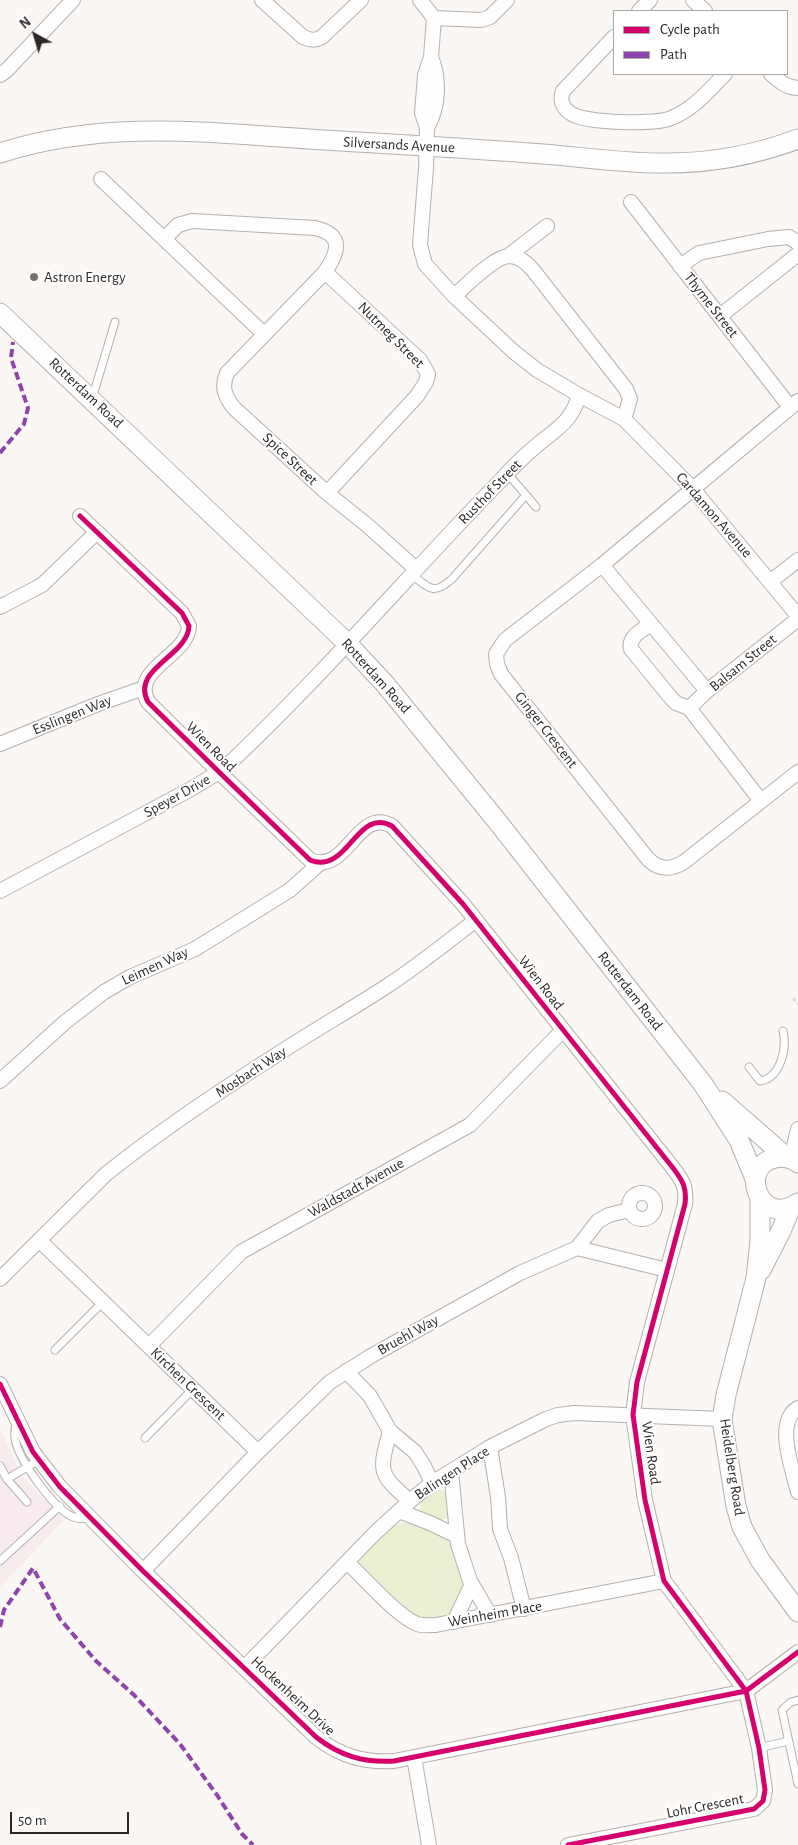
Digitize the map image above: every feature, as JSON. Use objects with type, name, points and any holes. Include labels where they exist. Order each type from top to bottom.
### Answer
[{"type":"street","points":[[0,74],[6,71],[73,0]]},
{"type":"street","points":[[262,0],[303,38],[309,40],[317,40],[322,37],[360,0]]},
{"type":"street","points":[[420,0],[434,18],[482,20],[492,15],[507,0]]},
{"type":"street","points":[[640,10],[650,0]]},
{"type":"street","points":[[694,0],[704,10]]},
{"type":"street","name":"Cardamon Avenue","points":[[434,18],[431,56],[426,67],[430,83],[422,113],[427,128],[427,147],[420,250],[427,267],[454,296],[514,352],[537,370],[624,419],[694,489],[798,617]]},
{"type":"street","points":[[613,38],[563,91],[561,96],[562,105],[571,114],[597,120],[662,121],[693,106],[723,75]]},
{"type":"street","points":[[773,75],[782,83],[794,88]]},
{"type":"street","name":"Silversands Avenue","points":[[0,153],[60,137],[134,130],[478,149],[659,163],[698,161],[735,156],[774,148],[798,139]]},
{"type":"street","points":[[101,179],[264,334]]},
{"type":"street","name":"Thyme Street","points":[[632,202],[720,316],[794,404]]},
{"type":"street","name":"Spice Street","points":[[164,239],[178,225],[192,221],[315,228],[332,235],[336,243],[335,257],[325,272],[227,374],[224,386],[227,398],[239,412],[327,493],[368,526],[413,571]]},
{"type":"street","points":[[454,296],[496,261],[508,256],[547,226]]},
{"type":"street","points":[[680,266],[699,253],[768,239],[789,237],[798,243]]},
{"type":"street","points":[[720,316],[798,254]]},
{"type":"street","points":[[508,256],[522,260],[533,270],[626,390],[630,399],[624,419]]},
{"type":"street","name":"Nutmeg Street","points":[[325,272],[420,360],[428,374],[418,396],[327,493]]},
{"type":"street","name":"Rotterdam Road","points":[[0,313],[347,643],[385,684],[491,813],[703,1084],[739,1140],[756,1179],[757,1193],[760,1198]]},
{"type":"street","name":"Rusthof Street","points":[[398,589],[413,571],[508,473],[536,446],[570,418],[579,395]]},
{"type":"street","name":"Ginger Crescent","points":[[794,404],[694,489],[505,640],[496,654],[497,664],[502,674],[648,860],[657,866],[670,869],[684,862],[798,772]]},
{"type":"street","points":[[80,516],[182,613],[190,626],[188,636],[153,671],[144,688]]},
{"type":"street","points":[[0,607],[42,585],[97,532]]},
{"type":"street","points":[[771,582],[798,560]]},
{"type":"street","points":[[602,564],[707,691]]},
{"type":"street","name":"Speyer Drive","points":[[0,891],[191,789],[219,772],[246,748],[398,589]]},
{"type":"street","name":"Balsam Street","points":[[689,708],[707,691],[798,617]]},
{"type":"street","points":[[651,624],[630,641],[630,648],[671,698],[676,703],[689,708],[761,800]]},
{"type":"street","name":"Esslingen Way","points":[[0,744],[98,704],[144,688]]},
{"type":"street","name":"Wien Road","points":[[144,688],[148,702],[306,856],[319,864],[331,861],[366,828],[376,822],[383,821],[392,826],[476,920],[684,1184],[686,1190],[684,1204],[637,1382],[633,1415],[645,1500],[664,1581],[746,1691]]},
{"type":"street","name":"Leimen Way","points":[[0,1081],[64,1023],[104,992],[130,977],[195,948],[290,890],[319,864]]},
{"type":"street","name":"Mosbach Way","points":[[39,1240],[106,1174],[180,1119],[279,1053],[389,985],[476,920]]},
{"type":"street","name":"Waldstadt Avenue","points":[[149,1346],[241,1252],[470,1125],[562,1030]]},
{"type":"street","name":"Rotterdam Road","points":[[703,1084],[792,1160]]},
{"type":"street","points":[[756,1179],[761,1166],[766,1162],[772,1159],[792,1160],[798,1129]]},
{"type":"street","points":[[760,1198],[774,1208],[796,1204]]},
{"type":"street","name":"Heidelberg Road","points":[[760,1198],[760,1241],[756,1278],[726,1395],[722,1419],[736,1506],[742,1527],[760,1560],[798,1612]]},
{"type":"street","name":"Heidelberg Road","points":[[756,1278],[796,1204]]},
{"type":"street","name":"Bruehl Way","points":[[258,1452],[322,1388],[346,1371],[520,1273],[577,1248],[598,1221],[609,1215],[629,1210]]},
{"type":"street","points":[[0,1279],[39,1240]]},
{"type":"street","name":"Kirchen Crescent","points":[[39,1240],[258,1452]]},
{"type":"street","points":[[577,1248],[667,1270]]},
{"type":"street","points":[[346,1371],[370,1396],[390,1432],[415,1452],[432,1483]]},
{"type":"street","name":"Hockenheim Drive","points":[[0,1384],[33,1464],[60,1487],[316,1738],[339,1753],[366,1761],[380,1762],[414,1757],[746,1691],[798,1652]]},
{"type":"street","points":[[798,1408],[789,1417],[785,1429],[798,1492]]},
{"type":"street","name":"Balingen Place","points":[[244,1668],[347,1562],[410,1501],[432,1483],[490,1448],[546,1419],[574,1413],[722,1419]]},
{"type":"street","points":[[390,1432],[383,1462],[383,1471],[389,1482],[410,1501]]},
{"type":"street","points":[[490,1448],[498,1497],[500,1529],[511,1558],[524,1609]]},
{"type":"street","points":[[144,1571],[258,1452]]},
{"type":"street","points":[[452,1471],[457,1536],[466,1570],[490,1615]]},
{"type":"street","points":[[399,1511],[457,1536]]},
{"type":"street","name":"Weinheim Place","points":[[347,1562],[406,1618],[424,1625],[454,1622],[664,1581]]},
{"type":"street","points":[[454,1622],[472,1584]]},
{"type":"street","name":"Lohr Crescent","points":[[568,1845],[754,1809],[763,1801],[765,1790],[759,1748],[746,1691]]},
{"type":"street","points":[[414,1757],[429,1845]]},
{"type":"lane","points":[[92,400],[115,322]]},
{"type":"lane","points":[[508,473],[523,498],[536,507]]},
{"type":"lane","points":[[413,571],[427,586],[434,589],[444,586],[471,559],[523,498]]},
{"type":"lane","points":[[749,1067],[760,1081],[765,1080],[775,1071],[784,1054],[785,1042],[783,1032]]},
{"type":"lane","points":[[55,1350],[103,1302]]},
{"type":"lane","points":[[145,1438],[193,1389]]},
{"type":"lane","points":[[7,1479],[33,1464],[37,1481],[68,1515],[75,1518],[90,1518]]},
{"type":"lane","points":[[0,1466],[7,1479],[27,1502]]},
{"type":"lane","points":[[0,1561],[60,1506]]},
{"type":"lane","points":[[798,1700],[790,1702],[782,1710],[798,1784]]},
{"type":"lane","points":[[759,1748],[788,1741]]},
{"type":"path","points":[[793,998],[798,1004]]},
{"type":"shaded area","points":[[0,1428],[22,1476],[64,1520],[0,1587]]},
{"type":"green space","points":[[436,1489],[443,1490],[449,1495],[451,1514],[441,1522],[424,1516],[421,1507],[424,1496]]},
{"type":"green space","points":[[409,1522],[442,1533],[451,1542],[457,1556],[463,1580],[463,1590],[456,1606],[446,1616],[439,1619],[423,1620],[414,1618],[360,1567],[359,1557],[387,1528]]},
{"type":"marked path","points":[[0,453],[24,424],[28,408],[11,358],[13,342]]},
{"type":"marked path","points":[[0,1627],[4,1610],[33,1568],[60,1619],[96,1661],[134,1695],[180,1744],[217,1795],[242,1834],[253,1845]]},
{"type":"cycle path","points":[[80,516],[182,613],[189,626],[186,637],[180,646],[153,671],[147,680],[145,690],[148,702],[310,860],[323,862],[334,859],[360,832],[370,825],[380,822],[392,826],[463,904],[673,1168],[684,1185],[685,1204],[637,1382],[633,1415],[645,1500],[664,1581],[746,1691],[759,1748],[765,1790],[763,1801],[754,1809],[568,1845]]},
{"type":"cycle path","points":[[0,1384],[33,1452],[60,1487],[143,1571],[316,1737],[334,1749],[353,1757],[373,1761],[394,1761],[746,1691],[798,1652]]},
{"type":"place","name":"Astron Energy","points":[[34,277]]}]
